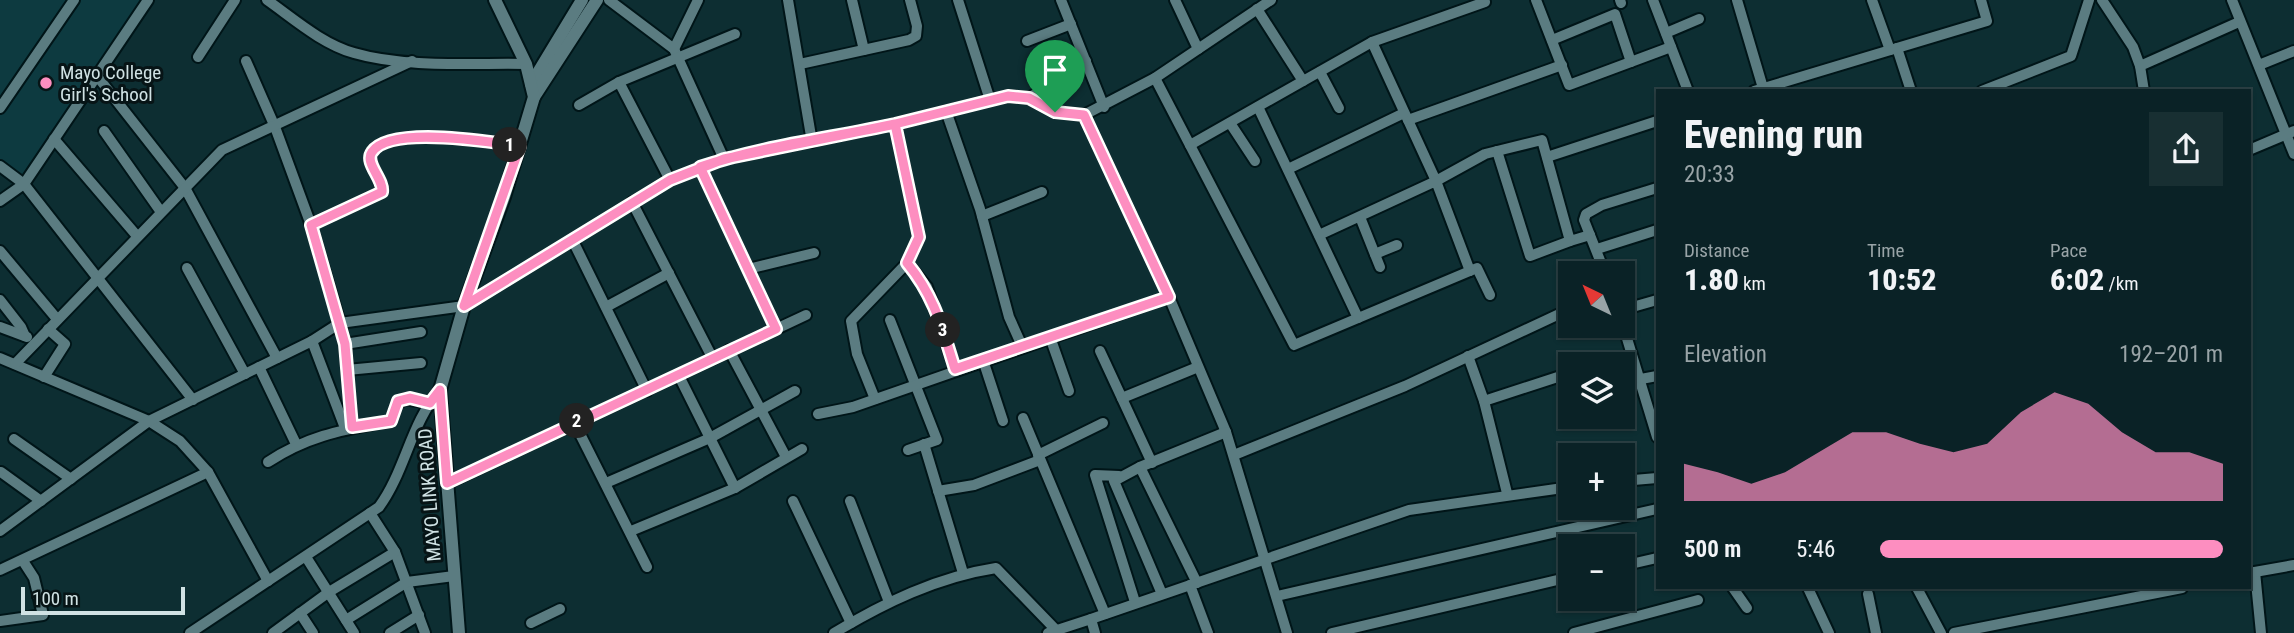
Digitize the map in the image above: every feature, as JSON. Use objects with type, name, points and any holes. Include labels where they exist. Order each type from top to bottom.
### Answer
[{"type":"street","points":[[0,108],[74,0]]},
{"type":"street","points":[[0,201],[24,184],[148,0]]},
{"type":"street","points":[[198,57],[235,0]]},
{"type":"street","points":[[267,0],[328,41],[353,53],[412,61],[526,64]]},
{"type":"street","name":"MAYO LINK ROAD","points":[[458,633],[440,390],[464,306],[520,146],[534,97],[526,64],[495,0]]},
{"type":"street","points":[[531,84],[582,0]]},
{"type":"street","points":[[534,97],[597,0]]},
{"type":"street","points":[[609,0],[677,54],[724,159]]},
{"type":"street","points":[[677,54],[698,0]]},
{"type":"street","points":[[788,0],[812,142]]},
{"type":"street","points":[[852,0],[864,50]]},
{"type":"street","points":[[800,64],[916,36],[917,26],[910,0]]},
{"type":"street","points":[[958,0],[990,100]]},
{"type":"street","points":[[1061,0],[1104,107]]},
{"type":"street","points":[[1175,0],[1198,49]]},
{"type":"street","points":[[0,531],[149,421],[312,341],[340,323],[464,306],[573,241],[632,202],[670,180],[700,167],[724,159],[895,124],[1008,96],[1029,98],[1055,112],[1084,115],[1104,107],[1155,78],[1271,0]]},
{"type":"street","points":[[1653,0],[1687,89]]},
{"type":"street","points":[[1737,0],[1759,89]]},
{"type":"street","points":[[1872,0],[1910,89]]},
{"type":"street","points":[[1762,89],[1987,21],[1980,0]]},
{"type":"street","points":[[1987,89],[2071,56],[2089,0]]},
{"type":"street","points":[[2102,0],[2133,47],[2140,66],[2144,89]]},
{"type":"street","points":[[2232,0],[2239,22],[2291,132],[2294,154]]},
{"type":"street","points":[[1540,1],[1569,85],[1671,47]]},
{"type":"street","points":[[1190,145],[1372,42],[1485,2]]},
{"type":"street","points":[[1257,9],[1303,81]]},
{"type":"street","points":[[1552,40],[1615,14],[1631,62]]},
{"type":"street","points":[[1665,33],[1699,19]]},
{"type":"street","points":[[2140,66],[2239,22]]},
{"type":"street","points":[[1027,41],[1071,24]]},
{"type":"street","points":[[579,105],[677,54],[735,34]]},
{"type":"street","points":[[1372,42],[1436,181],[1470,271]]},
{"type":"street","points":[[2259,65],[2294,51]]},
{"type":"street","points":[[246,61],[275,127],[311,225],[340,323],[345,344],[348,427]]},
{"type":"street","points":[[15,365],[96,277],[222,150],[412,61]]},
{"type":"street","points":[[1029,98],[1086,61]]},
{"type":"street","points":[[1287,169],[1406,117],[1562,65]]},
{"type":"street","points":[[1320,72],[1339,108]]},
{"type":"street","points":[[97,76],[185,188],[277,358]]},
{"type":"street","points":[[1155,78],[1294,345],[1477,268],[1490,295]]},
{"type":"street","points":[[620,82],[670,180]]},
{"type":"street","points":[[1258,107],[1358,318]]},
{"type":"street","points":[[946,111],[982,216],[1009,317],[1023,346]]},
{"type":"street","points":[[1084,115],[1169,297],[1226,432],[1286,633]]},
{"type":"street","points":[[1547,157],[1656,121]]},
{"type":"street","points":[[1230,122],[1255,161]]},
{"type":"street","points":[[875,399],[857,354],[851,321],[907,263],[919,237],[895,124]]},
{"type":"street","points":[[104,131],[160,212]]},
{"type":"street","points":[[2251,149],[2291,132]]},
{"type":"street","points":[[311,225],[382,192],[383,186],[369,160],[371,153],[379,146],[414,137],[447,136],[520,146]]},
{"type":"street","points":[[54,139],[136,236]]},
{"type":"street","points":[[1319,234],[1436,181],[1485,154],[1542,140],[1570,241]]},
{"type":"street","points":[[1497,151],[1530,256],[1590,235]]},
{"type":"street","points":[[0,166],[24,184],[193,400]]},
{"type":"street","points":[[700,167],[776,329]]},
{"type":"street","points":[[1601,261],[1584,220],[1591,209],[1656,188]]},
{"type":"street","points":[[982,216],[1042,192]]},
{"type":"street","points":[[632,202],[713,359]]},
{"type":"street","points":[[1360,217],[1380,267]]},
{"type":"street","points":[[1597,249],[1656,230]]},
{"type":"street","points":[[573,241],[648,391]]},
{"type":"street","points":[[1376,254],[1396,245]]},
{"type":"street","points":[[0,250],[57,319]]},
{"type":"street","points":[[748,269],[814,253]]},
{"type":"street","points":[[907,263],[927,287],[955,369]]},
{"type":"street","points":[[187,268],[245,374]]},
{"type":"street","points":[[606,307],[668,273]]},
{"type":"street","points":[[818,414],[875,399],[955,369],[1169,297]]},
{"type":"street","points":[[0,300],[25,336]]},
{"type":"street","points":[[1635,306],[1656,300]]},
{"type":"street","points":[[447,483],[806,315]]},
{"type":"street","points":[[1234,455],[1405,386],[1558,315]]},
{"type":"street","points":[[890,320],[937,440],[908,450]]},
{"type":"street","points":[[0,327],[37,341]]},
{"type":"street","points":[[44,377],[65,344],[48,329]]},
{"type":"street","points":[[345,344],[421,332]]},
{"type":"street","points":[[1050,337],[1069,391]]},
{"type":"street","points":[[1627,338],[1655,424]]},
{"type":"street","points":[[312,341],[348,427]]},
{"type":"street","points":[[729,350],[786,457]]},
{"type":"street","points":[[1100,351],[1152,463]]},
{"type":"street","points":[[1468,356],[1484,401],[1507,494]]},
{"type":"street","points":[[0,358],[149,421],[180,441],[208,472],[268,581]]},
{"type":"street","points":[[983,360],[1003,421]]},
{"type":"street","points":[[347,370],[421,363]]},
{"type":"street","points":[[259,367],[296,444]]},
{"type":"street","points":[[1122,398],[1198,367]]},
{"type":"street","points":[[679,376],[735,488]]},
{"type":"street","points":[[1641,379],[1656,376]]},
{"type":"street","points":[[1484,401],[1558,377]]},
{"type":"street","points":[[190,633],[205,628],[268,581],[370,513],[389,493],[430,403],[440,390]]},
{"type":"street","points":[[606,483],[710,438],[795,391]]},
{"type":"street","points":[[268,462],[296,444],[348,427],[391,421],[398,401],[413,399],[430,403]]},
{"type":"street","points":[[1024,418],[1105,614]]},
{"type":"street","points":[[574,422],[631,531],[647,568]]},
{"type":"street","points":[[938,491],[974,485],[1039,457],[1103,423]]},
{"type":"street","points":[[1135,602],[1095,475],[1119,476],[1226,432]]},
{"type":"street","points":[[14,439],[71,479]]},
{"type":"street","points":[[924,444],[963,573]]},
{"type":"street","points":[[631,531],[735,488],[802,449]]},
{"type":"street","points":[[1140,467],[1193,584],[1208,633]]},
{"type":"street","points":[[1,472],[41,501]]},
{"type":"street","points":[[0,570],[208,472]]},
{"type":"street","points":[[1119,476],[1114,485],[1162,594]]},
{"type":"street","points":[[1635,480],[1656,478]]},
{"type":"street","points":[[834,633],[889,602],[963,573],[996,568],[1052,631],[1409,510],[1558,488]]},
{"type":"street","points":[[793,501],[851,623]]},
{"type":"street","points":[[850,501],[889,602]]},
{"type":"street","points":[[1277,596],[1656,509]]},
{"type":"street","points":[[370,513],[395,552],[425,633]]},
{"type":"street","points":[[273,633],[328,592],[395,552]]},
{"type":"street","points":[[306,557],[354,633]]},
{"type":"street","points":[[1635,562],[1656,558]]},
{"type":"street","points":[[0,621],[43,615],[34,578],[23,561]]},
{"type":"street","points":[[2261,633],[2252,573],[2294,565]]},
{"type":"street","points":[[346,620],[407,582],[454,576]]},
{"type":"street","points":[[1332,633],[1558,580]]},
{"type":"street","points":[[1734,589],[1747,608]]},
{"type":"street","points":[[1808,589],[1829,633]]},
{"type":"street","points":[[1918,589],[1941,633]]},
{"type":"street","points":[[1954,633],[2177,589]]},
{"type":"street","points":[[1868,593],[1876,633]]},
{"type":"street","points":[[1574,633],[1698,600]]},
{"type":"street","points":[[531,624],[560,609]]},
{"type":"street","points":[[300,613],[313,633]]},
{"type":"street","points":[[390,633],[419,615]]},
{"type":"street","points":[[1091,619],[1095,633]]},
{"type":"shaded area","name":"Mayo College Girl's School","points":[[0,0],[148,0],[24,184],[0,166]]},
{"type":"place","name":"Mayo College Girl's School","points":[[46,83]]},
{"type":"route","points":[[1055,112],[1029,98],[1008,96],[895,124],[724,159],[700,167],[670,180],[464,306],[520,146],[447,136],[414,137],[379,146],[371,153],[369,160],[383,186],[382,192],[311,225],[345,344],[352,427],[391,421],[394,419],[398,401],[410,398],[430,403],[440,390],[447,483],[776,329],[700,167],[724,159],[812,142],[895,124],[919,237],[907,263],[927,287],[955,369],[1169,297],[1084,115],[1069,116],[1055,112]]}]
